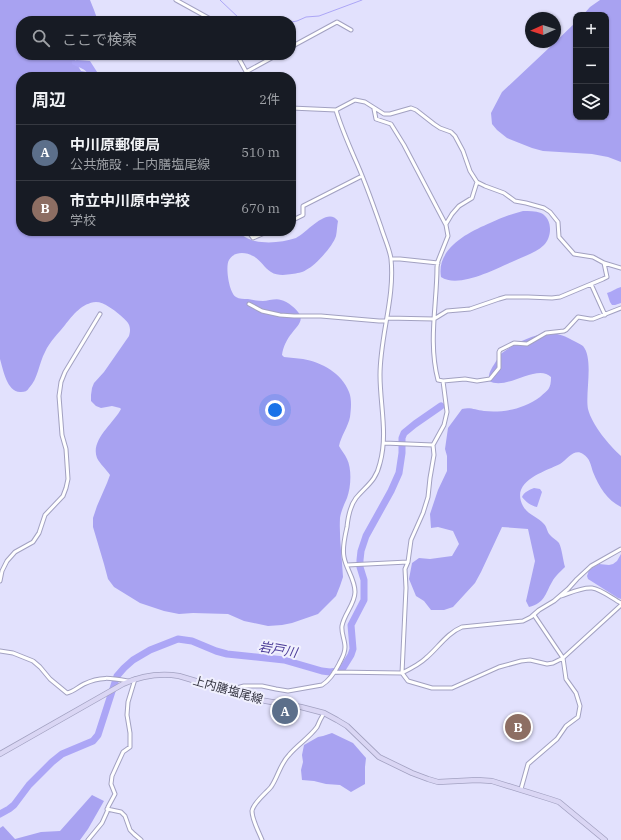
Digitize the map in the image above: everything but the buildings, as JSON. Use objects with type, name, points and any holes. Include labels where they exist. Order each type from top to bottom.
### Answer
[{"type":"main road","name":"上内膳塩尾線","points":[[0,754],[128,681],[154,675],[179,676],[260,700],[301,707],[324,713],[347,726],[380,757],[412,773],[438,782],[478,780],[492,781],[550,798],[559,802],[605,840]]},
{"type":"street","points":[[176,0],[205,16]]},
{"type":"street","points":[[296,44],[337,22],[351,30]]},
{"type":"street","points":[[240,60],[246,72],[268,60]]},
{"type":"street","points":[[296,108],[336,110],[355,100],[365,102],[384,114],[390,114],[411,108],[416,110],[440,128],[451,132],[455,136],[463,151],[470,171],[477,182],[504,193],[515,201],[544,208],[550,212],[558,222],[559,237],[574,254],[593,257],[604,263],[621,268]]},
{"type":"street","points":[[374,109],[376,119],[391,124],[404,145],[446,224],[448,236],[437,267],[434,319],[433,343],[435,369],[438,380],[490,380],[499,368],[500,350],[514,343],[527,344],[546,333],[564,331],[578,317],[594,319],[621,308]]},
{"type":"street","points":[[228,690],[244,686],[262,686],[276,690],[288,691],[322,685],[334,672],[345,652],[342,626],[354,600],[355,594],[355,585],[344,557],[349,513],[356,498],[373,481],[377,474],[384,443],[380,374],[392,279],[391,259],[378,217],[345,137],[336,110]]},
{"type":"street","points":[[296,218],[302,215],[303,206],[362,176]]},
{"type":"street","points":[[446,224],[458,206],[472,198],[477,182]]},
{"type":"street","points":[[391,259],[438,262]]},
{"type":"street","points":[[249,304],[262,311],[280,315],[321,316],[379,321],[387,319],[434,319],[447,311],[470,309],[506,297],[560,297],[607,277],[604,263]]},
{"type":"street","points":[[591,284],[605,314]]},
{"type":"street","points":[[0,581],[7,561],[15,552],[33,542],[39,534],[45,515],[63,496],[68,479],[66,449],[62,435],[59,405],[61,382],[65,372],[100,314]]},
{"type":"street","points":[[443,381],[447,412],[444,425],[433,445],[434,456],[428,497],[423,513],[410,540],[408,562],[405,569],[406,588],[402,673],[408,681],[432,688],[452,688],[499,667],[521,661],[530,660],[547,664],[553,663],[563,658],[621,604],[592,588],[559,596]]},
{"type":"street","points":[[384,443],[433,445]]},
{"type":"street","points":[[334,672],[402,673],[410,670],[425,659],[456,629],[462,627],[523,621],[531,618],[539,610],[554,601],[568,589],[591,566],[621,549]]},
{"type":"street","points":[[347,565],[408,562]]},
{"type":"street","points":[[521,790],[528,764],[557,739],[566,726],[578,717],[580,706],[576,693],[566,679],[563,658],[534,615]]},
{"type":"street","points":[[0,651],[13,653],[33,661],[67,692],[97,679],[128,681]]},
{"type":"street","points":[[88,840],[102,823],[114,794],[111,784],[112,776],[123,752],[130,747],[127,714],[128,702],[135,679]]},
{"type":"street","points":[[262,840],[256,827],[252,811],[253,808],[271,787],[288,755],[309,736],[324,713]]},
{"type":"street","points":[[107,809],[121,812],[130,830],[141,840]]},
{"type":"shaded area","points":[[0,0],[90,0],[96,16],[16,16],[16,60],[75,60],[81,71],[86,72],[16,72],[16,236],[244,236],[260,242],[271,242],[296,238],[317,222],[328,217],[333,217],[338,221],[336,236],[328,250],[310,268],[303,272],[287,275],[276,274],[269,270],[256,258],[244,253],[231,257],[227,268],[231,290],[236,297],[240,299],[261,301],[279,299],[295,308],[299,313],[301,320],[287,340],[282,355],[284,357],[310,360],[324,366],[341,379],[346,385],[350,395],[350,417],[339,446],[349,463],[350,483],[347,498],[340,518],[343,577],[336,596],[318,614],[292,623],[268,626],[244,621],[228,614],[179,614],[164,611],[140,603],[114,587],[108,579],[93,527],[93,518],[110,475],[97,458],[97,445],[104,432],[121,409],[112,406],[101,408],[96,406],[91,401],[91,395],[94,383],[104,372],[129,336],[130,326],[123,317],[99,302],[91,303],[82,307],[49,344],[36,376],[26,391],[22,392],[12,389],[6,380],[0,359]]},
{"type":"shaded area","points":[[600,0],[621,0],[621,162],[608,157],[592,154],[543,151],[532,148],[507,138],[492,124],[491,113],[502,92],[549,48],[561,48],[561,36],[573,25],[573,120],[609,120],[609,12],[586,12]]},
{"type":"shaded area","points":[[72,61],[90,61],[97,72],[86,72],[85,70],[72,64]]},
{"type":"shaded area","points":[[523,211],[534,211],[541,213],[548,219],[550,233],[547,242],[541,248],[488,272],[468,279],[458,281],[441,277],[441,267],[444,258],[456,242],[473,231],[506,216]]},
{"type":"shaded area","points":[[621,287],[621,303],[612,305],[607,293]]},
{"type":"shaded area","points":[[546,333],[557,334],[565,337],[583,346],[586,352],[589,367],[587,402],[590,415],[593,422],[611,446],[621,456],[621,507],[612,501],[601,488],[595,478],[590,462],[587,458],[583,454],[577,452],[574,453],[560,464],[538,474],[525,484],[521,490],[520,497],[525,509],[544,524],[549,534],[559,543],[565,567],[552,582],[541,600],[529,607],[526,601],[535,561],[528,529],[502,527],[475,583],[453,607],[444,610],[431,610],[424,601],[416,596],[409,579],[412,563],[419,558],[430,559],[452,556],[459,544],[453,531],[438,527],[431,528],[430,514],[438,490],[447,471],[447,456],[445,449],[448,428],[462,409],[471,408],[484,411],[506,411],[527,405],[545,393],[550,387],[551,377],[545,374],[538,373],[504,383],[496,383],[489,381],[489,374],[502,353],[523,340]]},
{"type":"shaded area","points":[[534,488],[540,489],[542,492],[537,507],[528,503],[522,497],[525,492]]},
{"type":"shaded area","points":[[621,554],[621,599],[588,579],[587,576],[589,570],[599,564],[613,564],[617,561]]},
{"type":"shaded area","points":[[332,733],[353,743],[366,758],[365,784],[351,792],[340,785],[302,780],[301,770],[304,745],[318,737]]},
{"type":"shaded area","points":[[92,795],[104,801],[80,840],[0,840],[0,828],[3,826],[15,839],[41,832],[60,831]]},
{"type":"waterway","points":[[220,0],[237,16]]},
{"type":"waterway","points":[[296,21],[306,17],[319,16],[362,0]]},
{"type":"waterway","name":"岩戸川","points":[[0,814],[14,805],[29,785],[62,754],[93,741],[98,735],[117,676],[133,660],[150,650],[178,639],[192,641],[227,654],[284,660],[322,671],[338,671],[343,668],[353,649],[351,625],[364,600],[364,580],[360,567],[361,551],[366,536],[391,491],[399,473],[402,453],[402,438],[404,433],[441,406]]},
{"type":"place","name":"中川原郵便局","points":[[285,711]]},
{"type":"place","name":"市立中川原中学校","points":[[518,727]]}]
